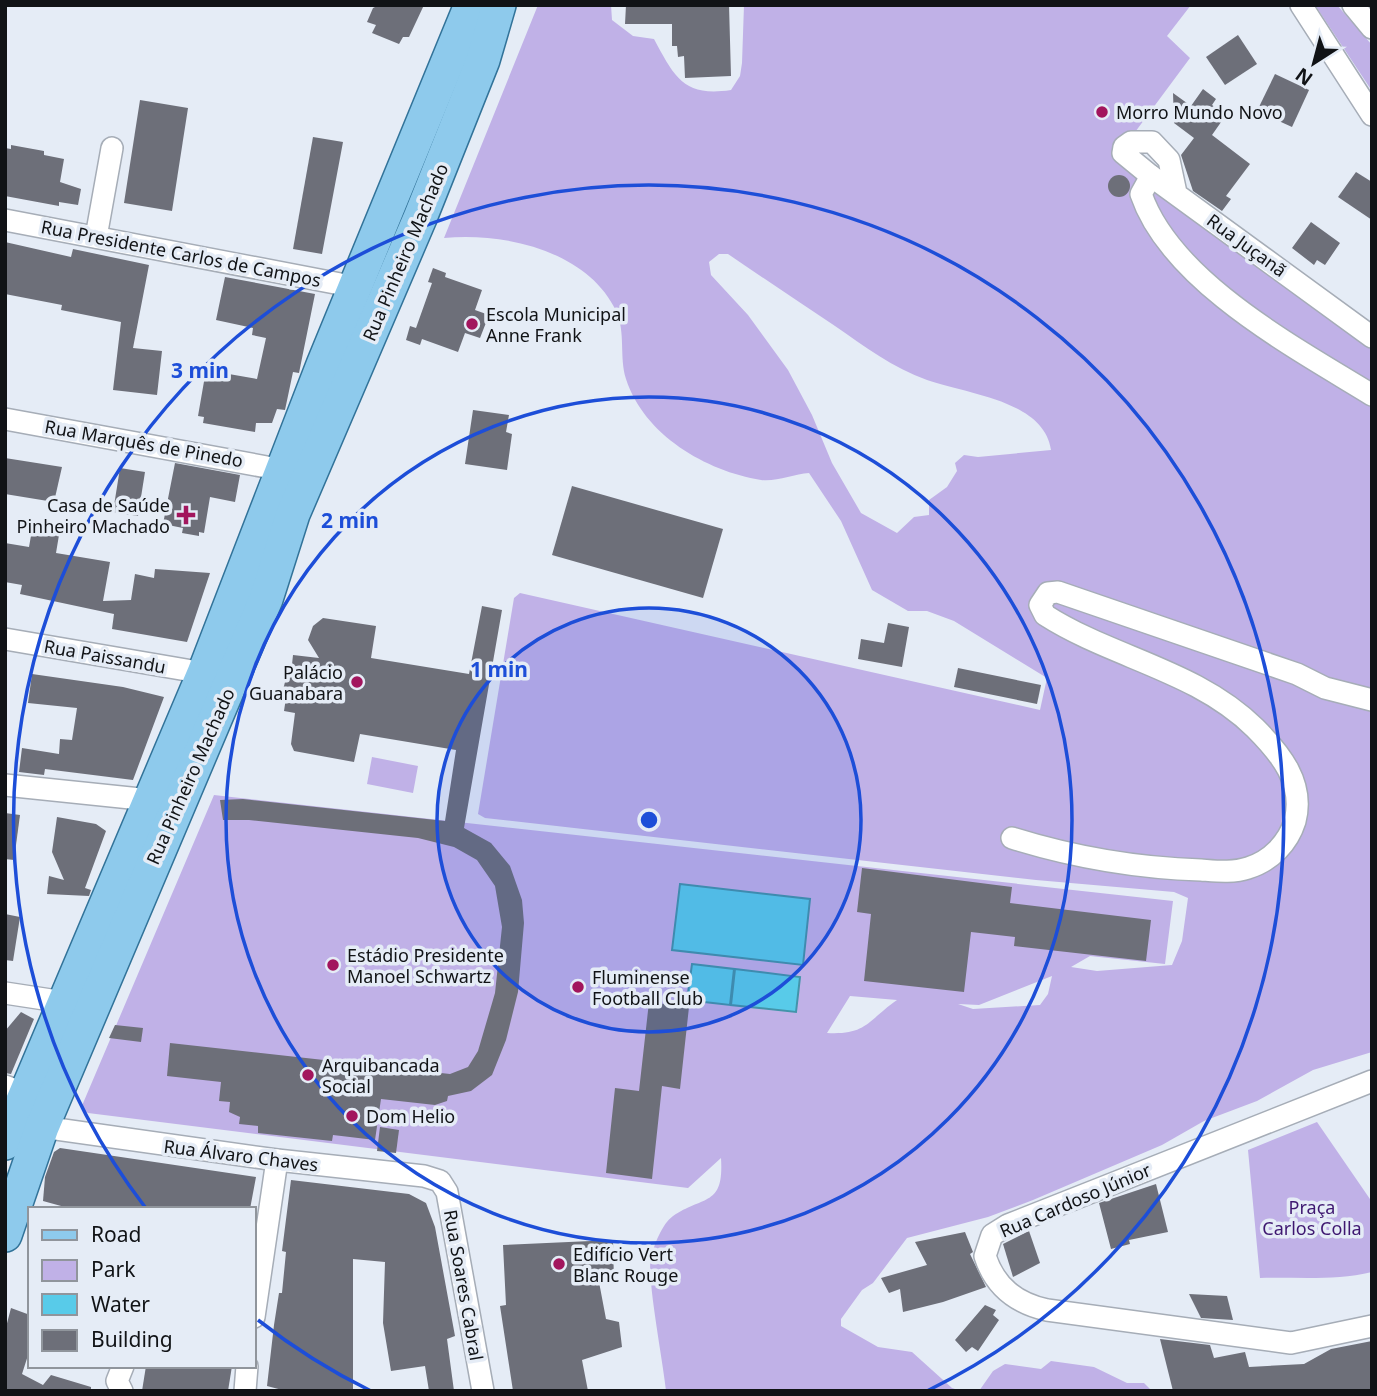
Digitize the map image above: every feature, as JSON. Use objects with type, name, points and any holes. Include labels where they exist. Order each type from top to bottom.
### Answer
[{"type":"main road","name":"Rua Pinheiro Machado","points":[[5,1235],[42,1127],[162,806],[204,673],[356,287],[471,5]]},
{"type":"main road","name":"Rua Pinheiro Machado","points":[[5,1143],[16,1090],[61,1009],[250,637],[293,514],[420,218],[483,60],[499,5]]},
{"type":"street","points":[[1301,5],[1372,115]]},
{"type":"street","points":[[1353,5],[1372,28]]},
{"type":"street","name":"Rua Juçanã","points":[[1176,193],[1169,160],[1152,142],[1131,142],[1124,147],[1123,153],[1152,176],[1372,337]]},
{"type":"street","points":[[96,237],[112,148]]},
{"type":"street","points":[[1152,176],[1141,194],[1143,201],[1158,232],[1186,263],[1231,304],[1372,395]]},
{"type":"street","name":"Rua Presidente Carlos de Campos","points":[[5,220],[356,287]]},
{"type":"street","name":"Rua Marquês de Pinedo","points":[[5,419],[283,470]]},
{"type":"street","points":[[1012,838],[1150,869],[1239,870],[1261,863],[1279,849],[1292,829],[1297,806],[1290,771],[1274,749],[1243,718],[1195,684],[1045,615],[1040,606],[1048,593],[1058,592],[1297,674],[1325,688],[1372,700]]},
{"type":"street","name":"Rua Paissandu","points":[[5,639],[204,673]]},
{"type":"street","points":[[5,785],[162,806]]},
{"type":"street","points":[[5,993],[61,1009]]},
{"type":"street","points":[[5,1007],[61,1009]]},
{"type":"street","name":"Rua Cardoso Júnior","points":[[1372,1081],[998,1229],[988,1242],[985,1256],[996,1280],[1008,1293],[1023,1302],[1047,1310],[1291,1343],[1372,1326]]},
{"type":"street","name":"Rua Álvaro Chaves","points":[[42,1127],[440,1181]]},
{"type":"street","points":[[256,1303],[277,1160]]},
{"type":"street","name":"Rua Soares Cabral","points":[[440,1181],[447,1192],[483,1391]]},
{"type":"street","points":[[121,1368],[117,1381],[122,1391]]},
{"type":"street","points":[[245,1391],[247,1368]]},
{"type":"green space","points":[[538,5],[611,5],[612,20],[633,36],[654,39],[668,64],[683,82],[702,90],[715,91],[731,90],[740,76],[744,5],[1191,5],[1167,36],[1190,58],[1124,147],[1372,343],[1372,1052],[1313,1070],[1257,1101],[1204,1121],[1162,1145],[1033,1200],[988,1217],[907,1238],[873,1283],[862,1290],[841,1319],[841,1326],[878,1347],[912,1352],[952,1388],[961,1391],[666,1391],[653,1301],[651,1258],[665,1224],[673,1216],[710,1198],[715,1192],[721,1174],[721,1158],[688,1188],[88,1113],[81,1108],[214,795],[1173,901],[1165,964],[1090,956],[1071,967],[1097,971],[1172,965],[1182,941],[1188,898],[1174,892],[1036,880],[485,818],[478,814],[514,598],[520,593],[1040,710],[1047,678],[954,621],[927,611],[908,611],[872,590],[841,521],[809,473],[767,480],[740,475],[699,459],[662,433],[635,399],[626,379],[621,327],[616,311],[603,290],[586,273],[542,250],[517,243],[492,238],[444,238]],"holes":[[[719,254],[728,254],[902,369],[927,380],[982,395],[1019,410],[1034,420],[1045,433],[1051,450],[978,457],[964,455],[955,463],[957,471],[947,487],[929,500],[929,515],[914,517],[897,533],[861,513],[832,463],[812,415],[788,370],[748,315],[711,275],[709,262]],[[1052,976],[1048,994],[1040,1005],[973,1009],[958,1004],[979,1005]],[[850,996],[897,1000],[859,1029],[827,1033]]]},
{"type":"green space","points":[[1315,5],[1337,5],[1372,45],[1372,91]]},
{"type":"green space","points":[[372,757],[418,766],[413,793],[367,784]]},
{"type":"green space","name":"Praça Carlos Colla","points":[[1317,1122],[1372,1202],[1372,1272],[1330,1278],[1260,1278],[1248,1150]]},
{"type":"green space","points":[[1051,1361],[1094,1367],[1127,1383],[1144,1383],[1152,1391],[979,1391],[993,1371],[1005,1364],[1041,1369]]},
{"type":"water","points":[[680,884],[810,899],[803,965],[672,950]]},
{"type":"water","points":[[692,964],[734,969],[730,1005],[687,1000]]},
{"type":"water","points":[[735,969],[800,977],[796,1012],[731,1005]]},
{"type":"building","points":[[379,5],[424,5],[409,37],[403,37],[399,44],[372,33],[376,25],[367,22],[373,8]]},
{"type":"building","points":[[626,5],[729,5],[731,76],[685,78],[684,56],[678,57],[677,46],[672,46],[672,24],[625,24]]},
{"type":"building","points":[[1238,35],[1257,64],[1225,85],[1206,57]]},
{"type":"building","points":[[1275,74],[1309,90],[1292,127],[1257,111]]},
{"type":"building","points":[[1203,89],[1216,99],[1212,105],[1226,115],[1212,135],[1250,164],[1226,196],[1231,199],[1222,211],[1193,191],[1181,155],[1194,138],[1174,123],[1173,93],[1191,106]]},
{"type":"building","points":[[140,100],[188,108],[172,211],[124,203]]},
{"type":"building","points":[[313,137],[343,142],[322,254],[293,249]]},
{"type":"building","points":[[11,145],[44,151],[44,155],[64,159],[60,182],[81,189],[78,205],[59,202],[59,206],[5,196],[5,148],[11,149]]},
{"type":"building","points":[[1356,172],[1372,182],[1372,220],[1338,197]]},
{"type":"building","points":[[1119,175],[1127,178],[1130,186],[1127,194],[1119,197],[1111,194],[1108,186],[1111,178]]},
{"type":"building","points":[[1311,222],[1340,243],[1325,265],[1317,260],[1314,265],[1292,248]]},
{"type":"building","points":[[5,242],[71,257],[73,249],[149,265],[133,348],[162,351],[157,395],[113,390],[121,322],[61,310],[62,305],[5,294]]},
{"type":"building","points":[[433,268],[446,273],[445,277],[482,290],[475,310],[489,315],[480,338],[465,333],[458,352],[422,339],[420,345],[406,340],[410,326],[416,328],[432,283],[428,282]]},
{"type":"building","points":[[225,277],[315,294],[299,373],[293,372],[285,410],[277,409],[272,423],[256,423],[255,432],[203,423],[204,417],[198,416],[206,370],[257,379],[266,338],[252,335],[253,328],[216,320]]},
{"type":"building","points":[[473,410],[509,415],[506,432],[512,434],[507,470],[465,464]]},
{"type":"building","points":[[5,458],[62,467],[54,502],[5,494]]},
{"type":"building","points":[[175,463],[240,475],[235,502],[210,497],[204,533],[199,532],[199,536],[182,533],[183,528],[163,524]]},
{"type":"building","points":[[120,468],[145,472],[138,516],[113,512]]},
{"type":"building","points":[[572,486],[723,529],[703,598],[552,555]]},
{"type":"building","points":[[32,530],[59,535],[56,553],[110,562],[103,601],[131,600],[135,574],[154,578],[155,569],[210,573],[187,642],[112,629],[114,614],[20,594],[22,585],[5,582],[5,543],[29,547]]},
{"type":"building","points":[[482,606],[502,610],[464,828],[491,843],[510,866],[522,900],[524,923],[518,992],[506,1040],[492,1075],[471,1091],[448,1096],[447,1101],[435,1105],[381,1099],[375,1140],[333,1135],[332,1141],[258,1133],[258,1126],[239,1124],[240,1117],[229,1112],[230,1102],[219,1101],[221,1082],[167,1076],[170,1043],[450,1074],[468,1067],[478,1051],[495,993],[502,927],[495,886],[477,860],[454,847],[418,838],[249,820],[223,820],[220,800],[243,799],[445,821],[456,750],[360,734],[354,762],[294,751],[291,744],[295,713],[284,711],[287,691],[283,690],[287,674],[291,674],[293,655],[319,658],[308,640],[313,626],[323,618],[376,626],[371,658],[469,674]]},
{"type":"building","points":[[888,623],[909,627],[902,667],[858,659],[861,639],[884,643]]},
{"type":"building","points":[[958,668],[1041,685],[1037,704],[954,687]]},
{"type":"building","points":[[32,674],[123,687],[164,697],[133,780],[45,769],[44,775],[19,772],[22,748],[59,754],[60,739],[72,740],[77,708],[28,703]]},
{"type":"building","points":[[5,813],[20,815],[14,860],[5,859]]},
{"type":"building","points":[[57,817],[96,824],[106,831],[85,888],[91,890],[89,896],[47,894],[49,876],[64,880],[52,852]]},
{"type":"building","points":[[862,868],[1012,887],[1010,903],[1151,920],[1146,961],[1014,946],[1015,937],[971,932],[964,992],[864,981],[871,914],[857,912]]},
{"type":"building","points":[[5,914],[20,917],[13,961],[5,960]]},
{"type":"building","points":[[649,1002],[689,1007],[680,1089],[662,1086],[652,1179],[606,1173],[615,1088],[639,1091]]},
{"type":"building","points":[[21,1012],[34,1019],[11,1074],[5,1073],[5,1031]]},
{"type":"building","points":[[115,1025],[143,1028],[141,1042],[109,1038]]},
{"type":"building","points":[[380,1127],[399,1130],[396,1153],[377,1151]]},
{"type":"building","points":[[60,1148],[256,1177],[250,1207],[65,1207],[43,1201],[45,1177],[54,1152]]},
{"type":"building","points":[[291,1180],[409,1194],[426,1203],[435,1227],[455,1336],[447,1339],[454,1391],[429,1391],[425,1366],[391,1371],[383,1323],[385,1262],[353,1259],[353,1391],[286,1391],[267,1386],[279,1293],[282,1293],[286,1252],[282,1251]]},
{"type":"building","points":[[1156,1184],[1168,1232],[1129,1240],[1130,1244],[1111,1249],[1099,1203]]},
{"type":"building","points":[[1029,1231],[1040,1263],[1013,1277],[1003,1244]]},
{"type":"building","points":[[965,1232],[973,1252],[970,1254],[986,1287],[903,1312],[900,1289],[889,1293],[881,1278],[927,1265],[915,1242]]},
{"type":"building","points":[[613,1240],[614,1282],[599,1282],[606,1319],[619,1322],[622,1347],[582,1360],[588,1391],[513,1391],[500,1306],[506,1305],[503,1245]]},
{"type":"building","points":[[1189,1294],[1227,1296],[1233,1320],[1201,1318]]},
{"type":"building","points":[[985,1305],[996,1310],[993,1315],[999,1320],[978,1351],[972,1347],[966,1352],[955,1340]]},
{"type":"building","points":[[11,1308],[28,1314],[28,1355],[22,1374],[43,1385],[51,1375],[91,1387],[91,1391],[5,1391],[5,1331]]},
{"type":"building","points":[[1160,1339],[1210,1345],[1214,1358],[1245,1352],[1249,1367],[1304,1364],[1331,1349],[1372,1341],[1372,1391],[1173,1391]]},
{"type":"building","points":[[146,1368],[232,1368],[228,1391],[142,1391]]},
{"type":"place","name":"Morro Mundo Novo","points":[[1102,112]]},
{"type":"place","name":"Escola Municipal Anne Frank","points":[[472,324]]},
{"type":"place","name":"Casa de Saúde Pinheiro Machado","points":[[186,515]]},
{"type":"place","name":"Palácio Guanabara","points":[[357,682]]},
{"type":"place","name":"Estádio Presidente Manoel Schwartz","points":[[333,965]]},
{"type":"place","name":"Fluminense Football Club","points":[[578,987]]},
{"type":"place","name":"Arquibancada Social","points":[[308,1075]]},
{"type":"place","name":"Dom Helio","points":[[352,1116]]},
{"type":"place","name":"Edifício Vert Blanc Rouge","points":[[559,1264]]}]
